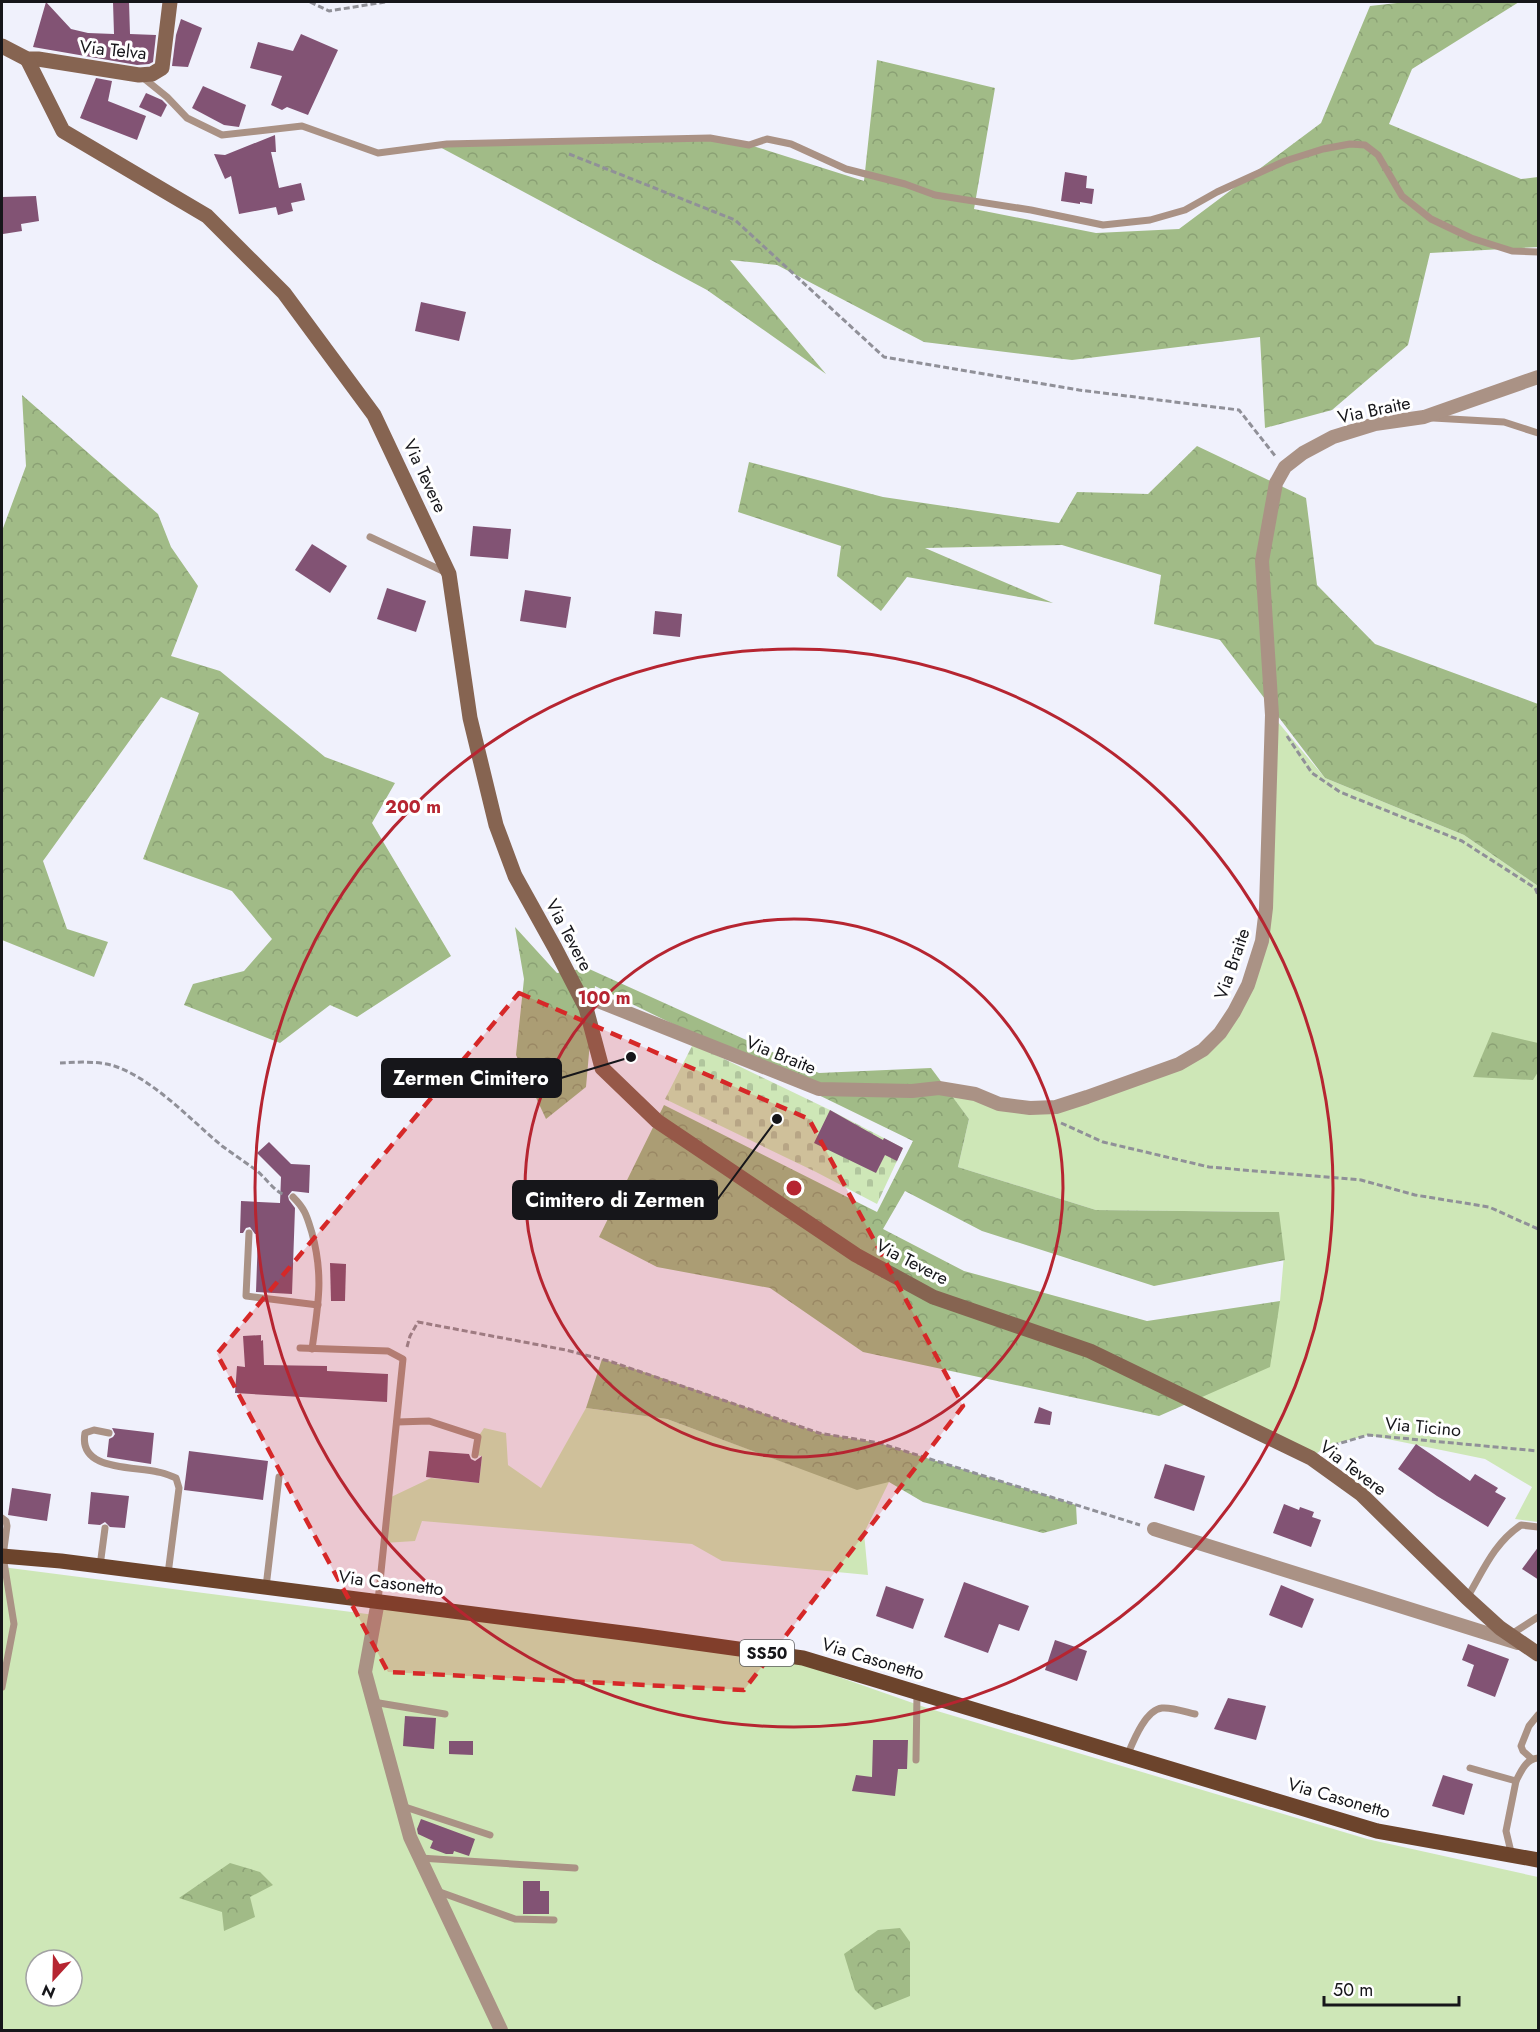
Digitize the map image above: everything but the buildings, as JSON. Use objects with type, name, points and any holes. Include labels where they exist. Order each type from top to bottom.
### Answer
[{"type":"main road","name":"Via Telva","points":[[27,59],[139,75],[152,74],[162,68],[170,2]]},
{"type":"main road","points":[[2,46],[27,59]]},
{"type":"main road","name":"Via Tevere","points":[[27,59],[63,131],[207,216],[284,293],[374,415],[449,574],[470,718],[496,825],[515,876],[583,1003],[602,1068],[657,1121],[856,1255],[933,1297],[1090,1351],[1311,1458],[1361,1494],[1467,1598],[1510,1635],[1532,1650]]},
{"type":"main road","name":"Via Casonetto","points":[[2,1556],[168,1574],[802,1658],[1377,1831],[1539,1860]]},
{"type":"street","name":"Via Braite","points":[[583,1003],[598,1001],[819,1089],[912,1091],[939,1088],[975,1094],[999,1104],[1030,1108],[1056,1107],[1179,1064],[1203,1050],[1220,1033],[1234,1012],[1248,985],[1262,941],[1266,908],[1272,715],[1262,561],[1276,483],[1285,467],[1303,453],[1333,437],[1376,424],[1424,417],[1539,377]]},
{"type":"street","points":[[1154,1528],[1532,1650]]},
{"type":"street","points":[[378,1601],[365,1672],[410,1837],[501,2031]]},
{"type":"lane","points":[[139,75],[167,97],[187,118],[222,135],[302,126],[378,153],[447,144],[710,138],[749,145],[767,139],[791,144],[846,169],[905,184],[935,195],[1030,210],[1103,225],[1150,220],[1185,210],[1217,192],[1285,161],[1350,144],[1365,145],[1378,155],[1402,196],[1431,219],[1471,238],[1512,251],[1539,252]]},
{"type":"lane","points":[[1424,417],[1504,422],[1539,433]]},
{"type":"lane","points":[[370,537],[449,574]]},
{"type":"lane","points":[[293,1197],[305,1208],[318,1257],[320,1292],[312,1349]]},
{"type":"lane","points":[[249,1233],[246,1296],[318,1305]]},
{"type":"lane","points":[[300,1348],[388,1351],[403,1359],[378,1601]]},
{"type":"lane","points":[[396,1422],[429,1421],[478,1437],[476,1455]]},
{"type":"lane","points":[[109,1433],[93,1430],[86,1433],[83,1443],[87,1452],[96,1460],[160,1472],[176,1478],[179,1488],[168,1574]]},
{"type":"lane","points":[[266,1587],[279,1477]]},
{"type":"lane","points":[[2,1518],[6,1521],[7,1526],[2,1556],[14,1624],[2,1687]]},
{"type":"lane","points":[[1467,1598],[1498,1544],[1507,1534],[1521,1525],[1538,1528]]},
{"type":"lane","points":[[100,1566],[105,1528]]},
{"type":"lane","points":[[2,1589],[6,1576]]},
{"type":"lane","points":[[1510,1635],[1539,1617]]},
{"type":"lane","points":[[916,1760],[917,1693]]},
{"type":"lane","points":[[373,1702],[445,1714]]},
{"type":"lane","points":[[1127,1756],[1137,1732],[1151,1713],[1162,1708],[1195,1714]]},
{"type":"lane","points":[[1512,1856],[1506,1831],[1516,1781],[1523,1768],[1535,1758],[1523,1751],[1521,1746],[1529,1725],[1539,1715]]},
{"type":"lane","points":[[1470,1768],[1516,1781]]},
{"type":"lane","points":[[402,1806],[490,1835]]},
{"type":"lane","points":[[420,1858],[575,1868]]},
{"type":"lane","points":[[435,1890],[515,1918],[554,1920]]},
{"type":"path","points":[[310,2],[329,10],[385,2]]},
{"type":"path","points":[[540,142],[735,220],[884,357],[1078,390],[1239,410],[1285,467]]},
{"type":"path","points":[[1272,715],[1312,773],[1340,792],[1462,841],[1535,888],[1539,895]]},
{"type":"path","points":[[60,1064],[80,1062],[111,1065],[143,1080],[223,1146],[266,1177],[278,1192],[293,1197]]},
{"type":"path","points":[[1061,1123],[1103,1142],[1209,1167],[1361,1180],[1415,1195],[1489,1207],[1539,1229]]},
{"type":"path","points":[[403,1359],[410,1336],[418,1322],[566,1350],[653,1375],[819,1433],[879,1443],[1154,1528]]},
{"type":"path","name":"Via Ticino","points":[[1311,1458],[1326,1446],[1368,1435],[1539,1451]]},
{"type":"highlighted area","points":[[519,993],[809,1119],[963,1406],[744,1690],[388,1672],[217,1354]]},
{"type":"green space","points":[[1406,2],[1519,2],[1412,69],[1389,124],[1521,179],[1538,177],[1538,247],[1430,253],[1408,345],[1332,410],[1265,428],[1260,337],[1072,360],[924,342],[777,265],[730,260],[826,374],[707,290],[436,145],[728,138],[864,181],[877,60],[995,88],[974,209],[1096,233],[1179,229],[1321,123],[1370,6]]},
{"type":"green space","points":[[22,395],[158,514],[171,547],[198,586],[171,656],[220,671],[325,757],[395,783],[372,823],[451,956],[357,1017],[330,1005],[280,1043],[184,1005],[193,984],[244,971],[272,939],[232,891],[143,859],[199,713],[161,697],[43,861],[67,929],[108,942],[94,977],[2,940],[2,531],[26,466]]},
{"type":"green space","points":[[1197,446],[1306,498],[1317,585],[1375,644],[1538,704],[1538,886],[1464,835],[1325,778],[1220,640],[1154,624],[1161,575],[1062,545],[925,548],[1053,603],[907,577],[881,611],[837,576],[841,546],[738,512],[749,462],[883,497],[1059,523],[1077,492],[1148,494]]},
{"type":"green space","points":[[1272,715],[1325,778],[1464,835],[1538,886],[1538,1522],[1515,1519],[1532,1487],[1485,1459],[1368,1435],[1326,1446],[1311,1458],[1192,1401],[1280,1301],[1284,1255],[1278,1212],[1096,1210],[958,1167],[969,1119],[946,1089],[1030,1108],[1179,1064],[1220,1033],[1262,941]]},
{"type":"green space","points":[[515,927],[557,973],[587,968],[819,1073],[931,1068],[969,1119],[958,1167],[1096,1210],[1279,1212],[1285,1260],[1154,1286],[982,1231],[905,1191],[883,1229],[964,1271],[1147,1321],[1280,1301],[1270,1367],[1159,1416],[863,1352],[770,1288],[657,1267],[599,1237],[664,1105],[877,1212],[913,1141],[595,986],[586,1087],[546,1119],[516,1055],[524,979]]},
{"type":"green space","points":[[1492,1032],[1538,1043],[1538,1072],[1533,1080],[1473,1077]]},
{"type":"green space","points":[[693,1044],[903,1148],[877,1204],[665,1099]]},
{"type":"green space","points":[[602,1359],[819,1433],[879,1443],[1076,1505],[1077,1524],[1043,1533],[923,1502],[889,1482],[857,1490],[667,1419],[586,1408]]},
{"type":"green space","points":[[586,1408],[667,1419],[799,1468],[889,1482],[864,1533],[868,1575],[722,1561],[692,1544],[422,1521],[415,1541],[384,1543],[389,1498],[431,1478],[479,1483],[482,1456],[475,1455],[478,1437],[484,1428],[506,1433],[508,1465],[541,1488]]},
{"type":"green space","points":[[2,1567],[375,1615],[378,1601],[799,1663],[927,1708],[1367,1839],[1538,1877],[1538,2030],[2,2030]]},
{"type":"green space","points":[[230,1863],[260,1872],[273,1885],[250,1897],[255,1917],[224,1931],[222,1912],[179,1898]]},
{"type":"green space","points":[[900,1928],[910,1942],[910,1996],[875,2010],[855,1990],[844,1954],[878,1930]]},
{"type":"place","name":"Zermen Cimitero","points":[[631,1057]]},
{"type":"place","name":"Cimitero di Zermen","points":[[777,1119]]}]
